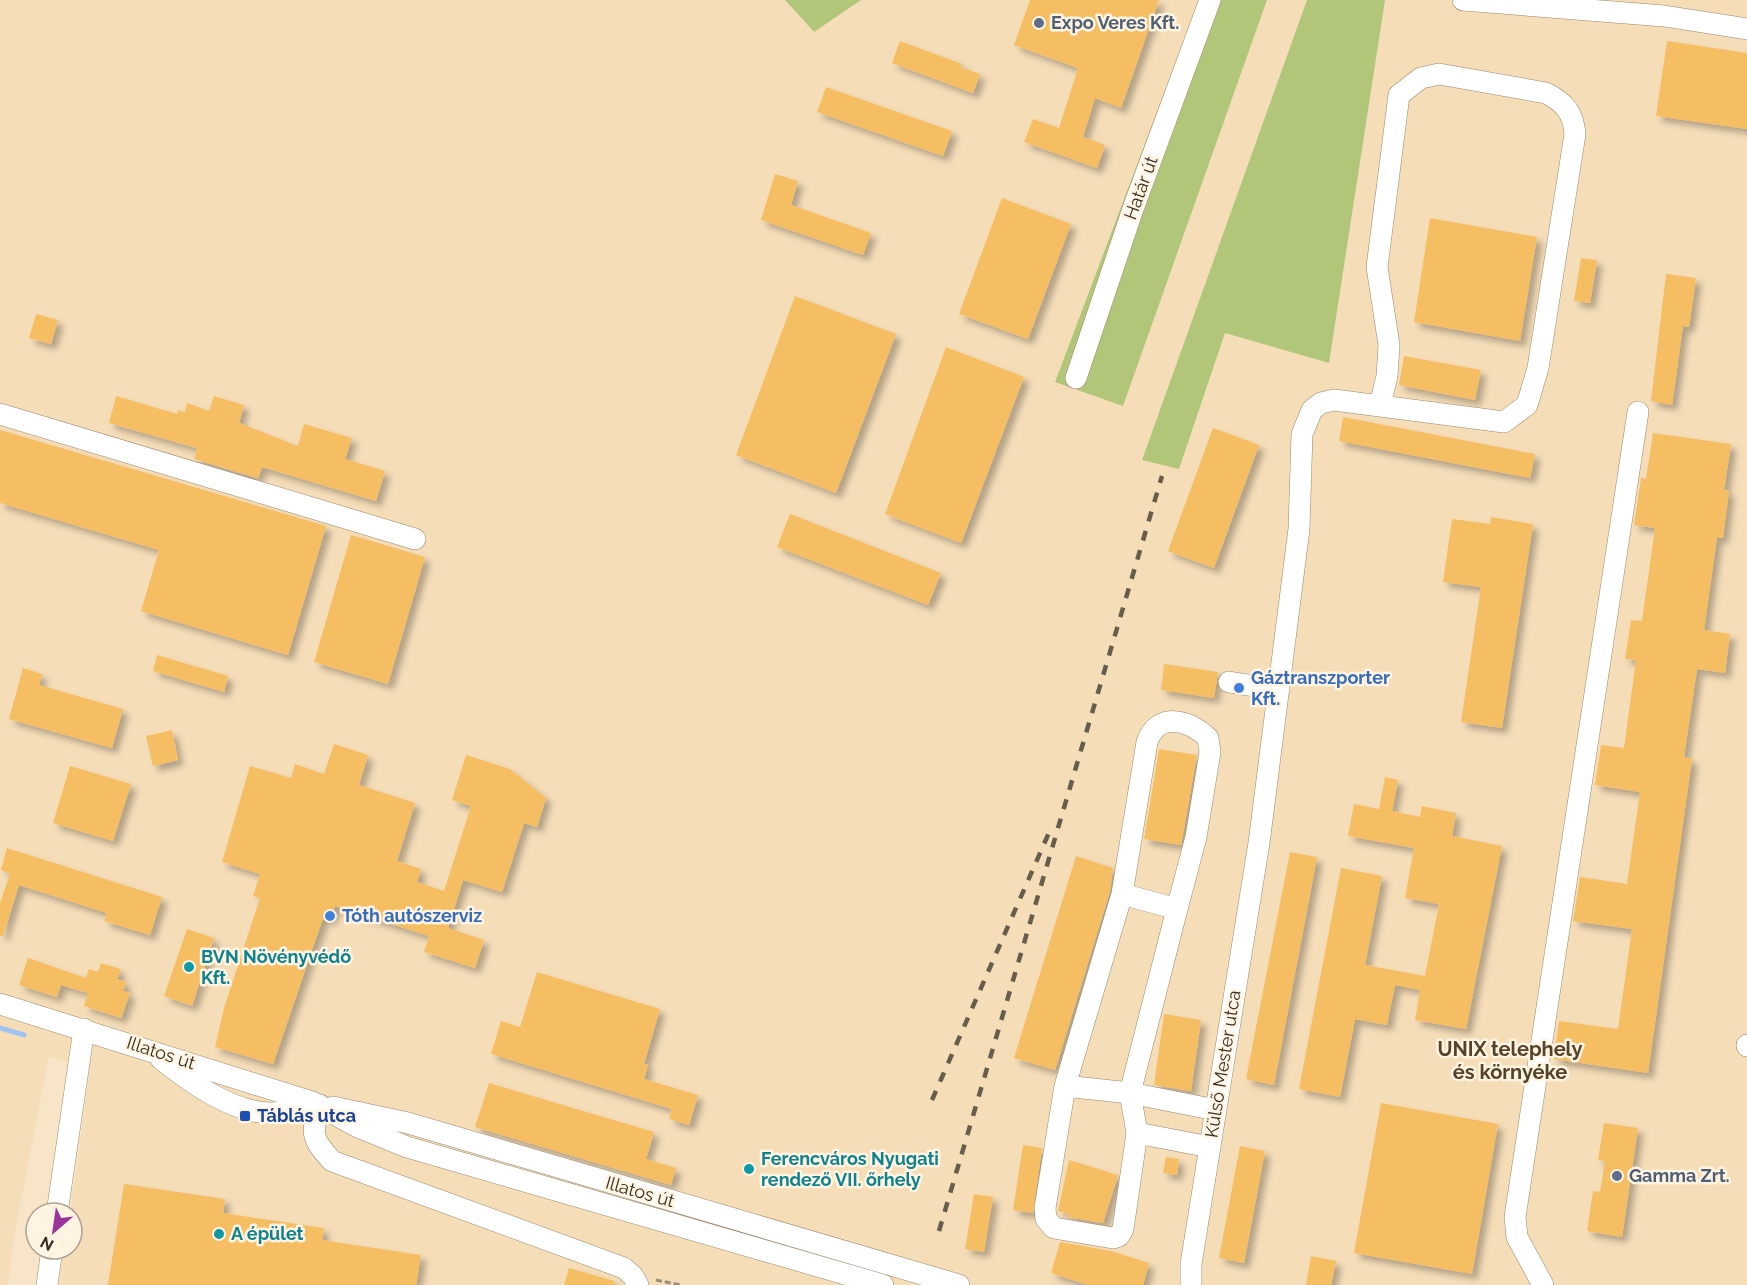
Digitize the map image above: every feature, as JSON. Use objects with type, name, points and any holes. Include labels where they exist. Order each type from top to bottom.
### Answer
[{"type":"street","name":"Határ út","points":[[1076,378],[1134,206],[1210,0]]},
{"type":"street","points":[[1463,0],[1664,16],[1747,29]]},
{"type":"street","name":"Külső Mester utca","points":[[1191,1285],[1191,1264],[1259,843],[1299,529],[1302,434],[1305,422],[1312,410],[1321,403],[1334,399],[1380,406],[1504,422],[1527,405],[1538,369],[1575,134],[1574,120],[1562,102],[1546,93],[1439,74],[1421,78],[1399,95],[1377,267],[1389,345],[1387,376],[1380,406]]},
{"type":"street","points":[[1543,1285],[1517,1237],[1515,1216],[1638,412]]},
{"type":"street","points":[[0,414],[415,539]]},
{"type":"street","points":[[1229,682],[1279,690]]},
{"type":"street","points":[[1175,721],[1196,727],[1208,738],[1210,752],[1196,837],[1177,909],[1130,1093],[1137,1133],[1124,1229],[1119,1236],[1113,1238],[1054,1228],[1046,1219],[1045,1208],[1065,1086],[1122,894],[1147,742],[1150,733],[1160,723],[1175,721]]},
{"type":"street","points":[[1122,894],[1177,909]]},
{"type":"street","name":"Illatos út","points":[[0,1004],[316,1104],[408,1123],[959,1285]]},
{"type":"street","points":[[59,1201],[84,1029]]},
{"type":"street","points":[[1065,1086],[1130,1093],[1216,1110]]},
{"type":"street","points":[[316,1104],[313,1129],[316,1143],[332,1161],[624,1268],[633,1276],[638,1285]]},
{"type":"street","name":"Illatos út","points":[[316,1104],[358,1127],[407,1147],[883,1285]]},
{"type":"street","points":[[1137,1133],[1210,1147]]},
{"type":"street","points":[[47,1285],[50,1261]]},
{"type":"shaded area","points":[[0,0],[785,0],[814,32],[861,0],[1199,0],[1055,381],[1123,405],[1267,0],[1307,0],[1142,459],[1179,468],[1225,333],[1329,362],[1385,0],[1747,0],[1747,1285],[59,1285],[62,1261],[84,1261],[84,1201],[72,1201],[90,1071],[49,1056],[14,1237],[8,1285],[0,1285]]},
{"type":"green space","points":[[785,0],[861,0],[814,32]]},
{"type":"green space","points":[[1199,0],[1267,0],[1123,406],[1055,382]]},
{"type":"green space","points":[[1307,0],[1385,0],[1329,363],[1225,333],[1179,469],[1142,460]]},
{"type":"building","points":[[1030,0],[1159,0],[1121,108],[1095,98],[1083,137],[1105,145],[1097,168],[1024,142],[1033,119],[1059,128],[1078,68],[1014,45]]},
{"type":"building","points":[[900,41],[962,64],[960,67],[980,74],[973,93],[892,63]]},
{"type":"building","points":[[1667,41],[1747,53],[1747,129],[1656,116]]},
{"type":"building","points":[[826,87],[952,131],[943,156],[817,112]]},
{"type":"building","points":[[775,174],[798,181],[791,205],[871,233],[863,255],[761,220]]},
{"type":"building","points":[[1002,198],[1071,224],[1028,339],[959,314]]},
{"type":"building","points":[[1430,218],[1537,237],[1520,341],[1414,322]]},
{"type":"building","points":[[1581,258],[1597,260],[1590,303],[1574,301]]},
{"type":"building","points":[[1666,274],[1696,278],[1689,327],[1683,326],[1672,405],[1651,401]]},
{"type":"building","points":[[795,296],[896,334],[836,493],[736,455]]},
{"type":"building","points":[[36,314],[58,320],[51,344],[29,338]]},
{"type":"building","points":[[946,347],[1024,377],[961,543],[885,514]]},
{"type":"building","points":[[1404,356],[1481,370],[1475,400],[1399,385]]},
{"type":"building","points":[[116,396],[177,414],[178,410],[185,412],[187,403],[209,411],[214,396],[244,405],[239,423],[298,446],[304,424],[352,438],[345,459],[385,471],[376,501],[262,467],[258,478],[194,459],[197,448],[109,423]]},
{"type":"building","points":[[1343,417],[1535,454],[1530,478],[1339,441]]},
{"type":"building","points":[[1213,428],[1259,445],[1214,568],[1168,551]]},
{"type":"building","points":[[0,430],[326,526],[288,655],[141,611],[159,550],[0,503]]},
{"type":"building","points":[[1653,433],[1731,444],[1724,490],[1729,491],[1723,538],[1717,537],[1704,630],[1730,634],[1725,673],[1697,669],[1684,757],[1692,759],[1648,1073],[1554,1059],[1559,1021],[1618,1029],[1632,929],[1573,921],[1580,877],[1627,884],[1640,792],[1595,785],[1601,745],[1624,748],[1636,660],[1625,659],[1631,620],[1642,621],[1655,528],[1634,525],[1641,478],[1646,479]]},
{"type":"building","points":[[790,514],[941,573],[928,605],[777,547]]},
{"type":"building","points":[[1491,517],[1533,524],[1502,728],[1461,722],[1481,587],[1443,582],[1452,519],[1490,524]]},
{"type":"building","points":[[351,535],[425,557],[388,684],[314,662]]},
{"type":"building","points":[[157,655],[228,676],[224,692],[153,671]]},
{"type":"building","points":[[1164,664],[1218,672],[1214,698],[1161,690]]},
{"type":"building","points":[[23,668],[42,674],[39,685],[123,709],[112,748],[9,719]]},
{"type":"building","points":[[172,730],[178,760],[153,766],[146,736]]},
{"type":"building","points":[[334,744],[368,755],[359,785],[415,803],[397,861],[421,869],[417,882],[444,891],[471,806],[452,800],[466,755],[510,769],[546,798],[537,827],[524,823],[502,892],[463,880],[448,928],[484,940],[475,968],[424,952],[429,936],[335,906],[331,920],[323,918],[273,1064],[215,1047],[224,1008],[260,898],[253,896],[260,874],[222,862],[250,766],[291,778],[295,764],[324,774]]},
{"type":"building","points":[[1159,749],[1197,755],[1181,845],[1144,839]]},
{"type":"building","points":[[70,766],[131,784],[113,841],[53,823]]},
{"type":"building","points":[[1385,777],[1398,780],[1392,811],[1420,817],[1422,806],[1456,813],[1452,836],[1502,846],[1466,1029],[1415,1020],[1420,990],[1395,985],[1387,1025],[1355,1019],[1340,1097],[1299,1089],[1341,868],[1382,876],[1365,965],[1425,976],[1439,904],[1405,898],[1414,848],[1348,836],[1354,804],[1379,809]]},
{"type":"building","points":[[7,848],[162,897],[150,935],[104,921],[107,913],[19,885],[3,936],[0,936],[0,903],[10,874],[1,870]]},
{"type":"building","points":[[1290,852],[1317,857],[1274,1085],[1246,1079]]},
{"type":"building","points":[[1076,856],[1113,868],[1110,891],[1055,1070],[1014,1058]]},
{"type":"building","name":"BVN Növényvédő Kft.","points":[[187,929],[214,938],[192,1006],[164,996]]},
{"type":"building","points":[[28,958],[86,978],[89,969],[98,972],[101,963],[121,969],[117,979],[126,982],[123,991],[130,993],[121,1018],[84,1006],[88,993],[61,985],[57,997],[19,985]]},
{"type":"building","points":[[537,972],[660,1009],[644,1064],[648,1065],[644,1079],[698,1095],[689,1125],[669,1119],[672,1109],[491,1054],[501,1021],[520,1027]]},
{"type":"building","points":[[1164,1014],[1201,1020],[1191,1091],[1154,1085]]},
{"type":"building","points":[[489,1083],[654,1132],[646,1159],[676,1168],[671,1185],[475,1127]]},
{"type":"building","points":[[1381,1103],[1498,1124],[1472,1274],[1354,1253]]},
{"type":"building","name":"Gamma Zrt.","points":[[1604,1123],[1638,1128],[1622,1237],[1587,1231],[1593,1191],[1600,1192],[1605,1161],[1598,1160]]},
{"type":"building","points":[[1023,1145],[1042,1148],[1033,1213],[1013,1210]]},
{"type":"building","points":[[1240,1146],[1265,1151],[1244,1263],[1219,1258]]},
{"type":"building","points":[[1166,1157],[1179,1159],[1177,1175],[1163,1173]]},
{"type":"building","points":[[1069,1160],[1118,1175],[1103,1223],[1068,1217],[1069,1214],[1058,1211]]},
{"type":"building","name":"A épület","points":[[124,1184],[225,1199],[223,1213],[324,1228],[322,1240],[421,1255],[416,1285],[108,1285]]},
{"type":"building","points":[[974,1194],[993,1197],[984,1252],[965,1249]]},
{"type":"building","points":[[1060,1242],[1111,1251],[1149,1263],[1143,1285],[1089,1285],[1051,1273]]},
{"type":"building","points":[[1311,1256],[1336,1261],[1331,1285],[1306,1285]]},
{"type":"building","points":[[569,1268],[614,1281],[614,1285],[564,1285]]},
{"type":"waterway","points":[[0,1028],[24,1035]]},
{"type":"railway","points":[[939,1231],[1162,476]]},
{"type":"railway","points":[[932,1100],[1051,828]]},
{"type":"place","name":"Expo Veres Kft.","points":[[1039,23]]},
{"type":"place","name":"Gáztranszporter Kft.","points":[[1239,688]]},
{"type":"place","name":"Tóth autószerviz","points":[[330,916]]},
{"type":"place","name":"BVN Növényvédő Kft.","points":[[189,967]]},
{"type":"place","name":"Táblás utca","points":[[245,1116]]},
{"type":"place","name":"Ferencváros Nyugati rendező VII. őrhely","points":[[749,1169]]},
{"type":"place","name":"Gamma Zrt.","points":[[1617,1176]]},
{"type":"place","name":"A épület","points":[[219,1234]]},
{"type":"district","name":"UNIX telephely és környéke","points":[[1510,1060]]}]
